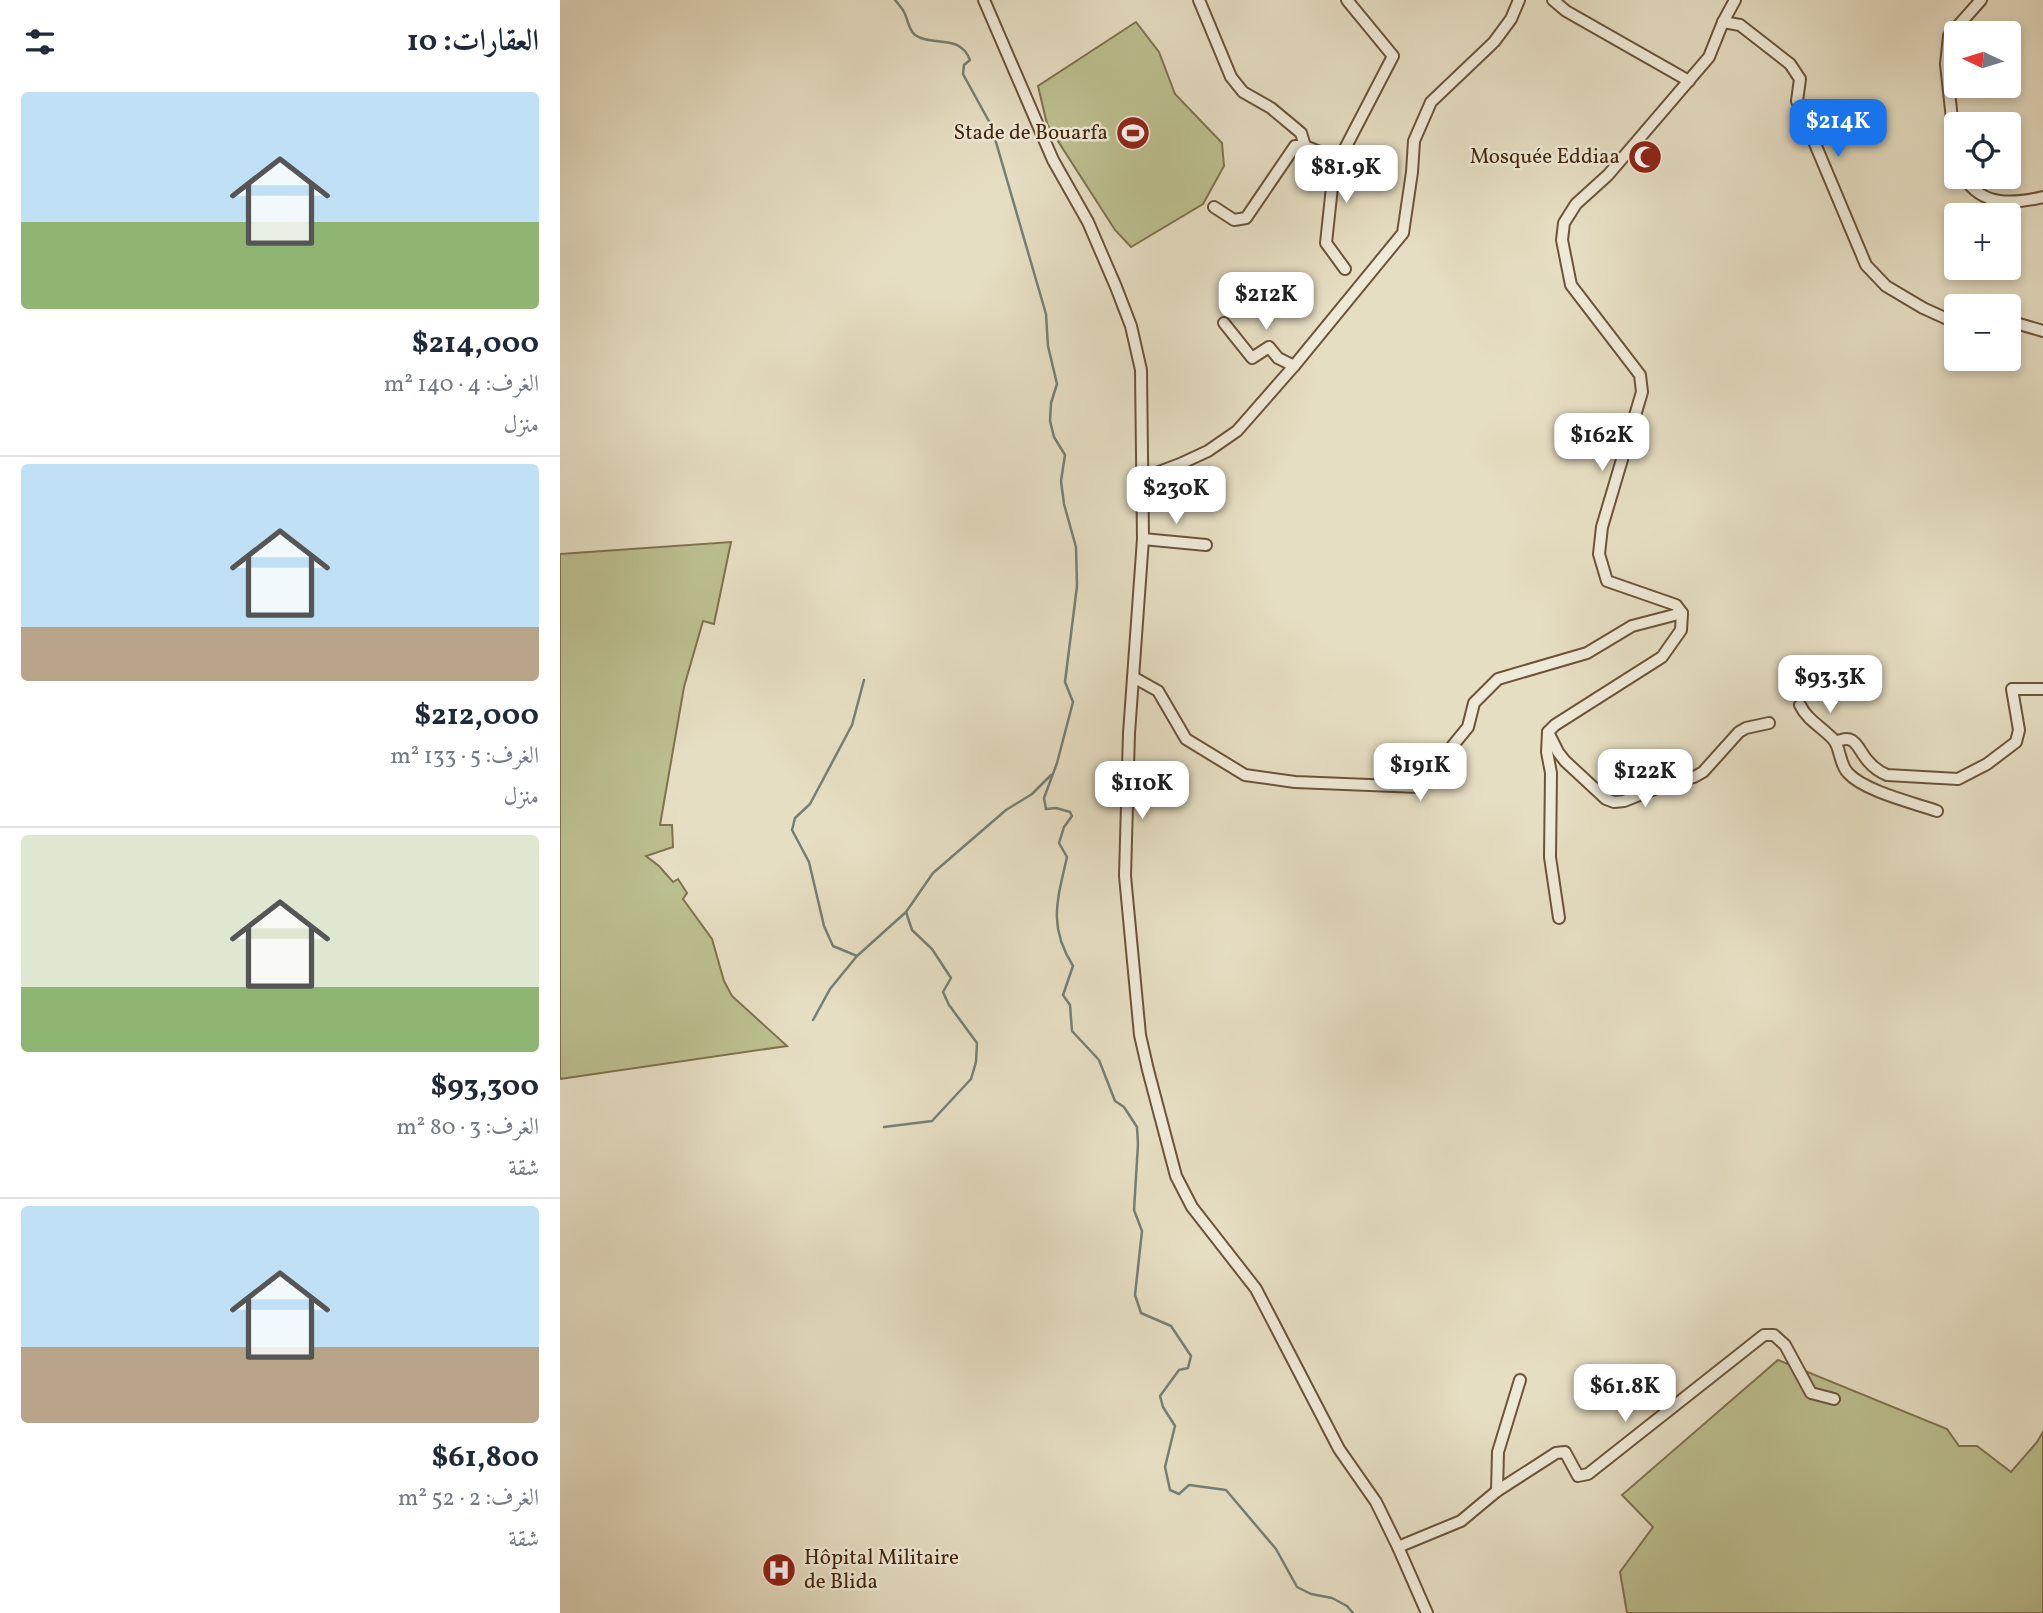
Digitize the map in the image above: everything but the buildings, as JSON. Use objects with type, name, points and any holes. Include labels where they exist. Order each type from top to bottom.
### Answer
[{"type":"street","points":[[984,0],[1053,160],[1088,222],[1131,326],[1141,370],[1143,540],[1129,733],[1125,876],[1140,1035],[1176,1176],[1192,1207],[1256,1289],[1339,1449],[1376,1502],[1427,1613]]},
{"type":"street","points":[[1199,0],[1231,77],[1243,92],[1271,108],[1301,133],[1311,148],[1308,175],[1332,187],[1325,243],[1345,269]]},
{"type":"street","points":[[1214,207],[1234,220],[1246,218],[1295,146],[1311,148],[1339,160],[1393,56],[1347,0]]},
{"type":"street","points":[[1143,478],[1208,452],[1237,431],[1403,233],[1414,141],[1432,102],[1494,42],[1511,19],[1519,0]]},
{"type":"street","points":[[1553,0],[1566,11],[1689,81]]},
{"type":"street","points":[[1559,918],[1550,856],[1551,773],[1547,752],[1548,732],[1662,657],[1681,630],[1682,613],[1676,605],[1607,581],[1599,554],[1602,527],[1642,392],[1640,374],[1571,285],[1562,240],[1564,223],[1576,204],[1608,175],[1709,57],[1735,0]]},
{"type":"street","points":[[1951,112],[1946,64],[1949,36],[1981,0]]},
{"type":"street","points":[[1723,22],[1740,25],[1790,64],[1800,79],[1797,101],[1867,265],[1886,286],[1944,318]]},
{"type":"street","points":[[1976,189],[1998,201],[2016,203],[2043,197]]},
{"type":"street","points":[[1224,323],[1252,358],[1269,347],[1278,358],[1294,366]]},
{"type":"street","points":[[2021,325],[2043,331]]},
{"type":"street","points":[[1143,540],[1206,545]]},
{"type":"street","points":[[1133,677],[1158,691],[1186,738],[1245,775],[1295,782],[1419,787],[1468,727],[1474,703],[1498,679],[1587,653],[1632,626],[1682,613]]},
{"type":"street","points":[[1836,742],[1844,738],[1851,740],[1879,772],[1887,775],[1958,779],[1987,764],[2016,742],[2019,730],[2012,689],[2043,689]]},
{"type":"street","points":[[1800,705],[1805,715],[1836,742],[1840,761],[1856,780],[1870,788],[1937,811]]},
{"type":"street","points":[[1548,732],[1565,761],[1606,799],[1624,802],[1703,772],[1739,732],[1769,723]]},
{"type":"street","points":[[1398,1547],[1461,1521],[1497,1491],[1556,1453],[1564,1452],[1578,1476],[1588,1474],[1764,1335],[1774,1335],[1785,1345],[1811,1393],[1834,1399]]},
{"type":"street","points":[[1497,1491],[1497,1452],[1520,1380]]},
{"type":"green space","name":"Stade de Bouarfa","points":[[1136,22],[1159,52],[1175,94],[1222,143],[1224,166],[1203,204],[1131,247],[1115,230],[1047,124],[1038,86]]},
{"type":"green space","points":[[731,542],[714,624],[703,621],[684,687],[660,825],[672,825],[673,847],[646,856],[673,882],[678,879],[687,893],[683,899],[712,939],[724,981],[732,996],[787,1046],[560,1079],[560,554]]},
{"type":"green space","points":[[1778,1360],[1947,1429],[1959,1446],[1977,1446],[2011,1472],[2043,1432],[2043,1613],[1627,1613],[1620,1572],[1653,1527],[1622,1495]]},
{"type":"waterway","points":[[895,0],[915,35],[960,46],[970,60],[964,65],[963,74],[991,125],[1046,314],[1048,346],[1057,384],[1051,403],[1050,421],[1054,437],[1065,455],[1061,481],[1064,504],[1076,547],[1077,586],[1065,682],[1073,702],[1057,763],[1044,798],[1046,809],[1056,808],[1070,812],[1072,816],[1064,827],[1059,843],[1067,857],[1058,900],[1057,926],[1065,952],[1073,966],[1063,995],[1070,1005],[1072,1031],[1099,1060],[1115,1101],[1124,1107],[1137,1127],[1134,1210],[1142,1231],[1135,1295],[1141,1313],[1171,1326],[1191,1356],[1188,1368],[1179,1370],[1160,1396],[1163,1407],[1175,1426],[1165,1467],[1170,1490],[1179,1494],[1189,1485],[1226,1490],[1276,1549],[1297,1587],[1311,1594],[1332,1598],[1347,1606],[1353,1613]]},
{"type":"waterway","points":[[857,956],[833,946],[824,926],[809,862],[792,830],[795,818],[810,804],[852,725],[864,680]]},
{"type":"waterway","points":[[813,1020],[830,989],[857,956],[906,912],[933,873],[1006,810],[1032,794],[1051,775]]},
{"type":"waterway","points":[[884,1127],[932,1121],[971,1079],[976,1062],[977,1043],[949,1005],[943,992],[951,978],[932,949],[912,930],[906,912]]},
{"type":"place","name":"Stade de Bouarfa","points":[[1133,133]]},
{"type":"place","name":"Mosquée Eddiaa","points":[[1645,157]]},
{"type":"place","name":"Hôpital Militaire de Blida","points":[[779,1570]]}]
